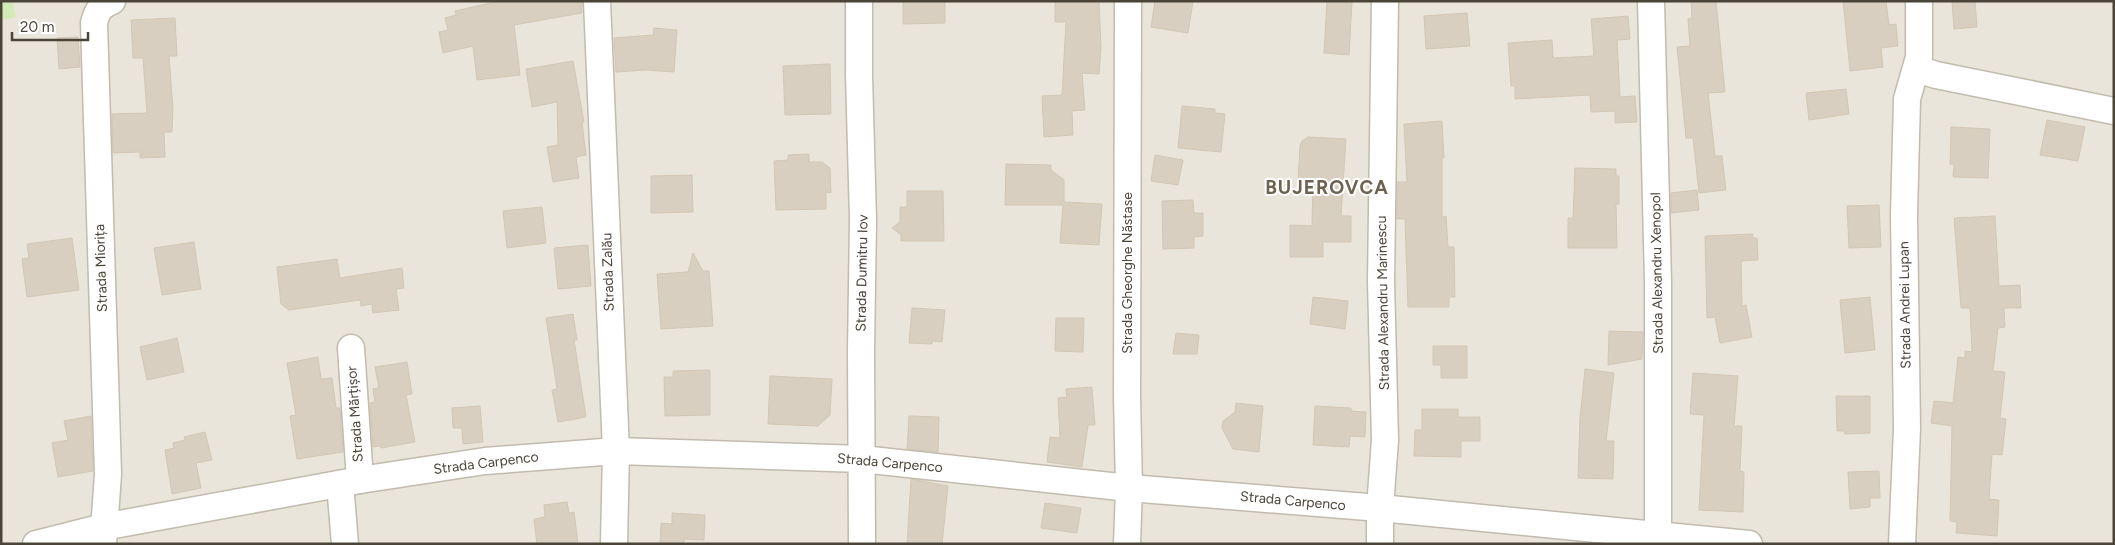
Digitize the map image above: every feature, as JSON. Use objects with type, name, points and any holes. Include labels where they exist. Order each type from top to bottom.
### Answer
[{"type":"street","name":"Strada Miorița","points":[[103,536],[108,474],[94,23],[97,11],[103,5],[112,1]]},
{"type":"street","name":"Strada Zalău","points":[[597,1],[616,451],[614,544]]},
{"type":"street","name":"Strada Dumitru Iov","points":[[859,1],[863,220],[862,544]]},
{"type":"street","name":"Strada Gheorghe Năstase","points":[[1127,544],[1129,488],[1127,397],[1128,1]]},
{"type":"street","name":"Strada Alexandru Marinescu","points":[[1380,544],[1380,508],[1385,440],[1381,271],[1385,1]]},
{"type":"street","name":"Strada Alexandru Xenopol","points":[[1650,1],[1658,282],[1658,540]]},
{"type":"street","name":"Strada Andrei Lupan","points":[[1902,544],[1907,429],[1904,215],[1907,108],[1911,83],[1917,69],[1920,39],[1918,1]]},
{"type":"street","points":[[1917,69],[1936,75],[2114,111]]},
{"type":"street","name":"Strada Mărțișor","points":[[345,544],[350,482],[351,348]]},
{"type":"street","name":"Strada Carpenco","points":[[36,544],[103,536],[350,482],[485,461],[616,451],[862,459],[1129,488],[1380,508],[1658,540],[1748,544]]},
{"type":"shaded area","points":[[1,1],[2114,1],[2114,544],[1,544]]},
{"type":"green space","points":[[1,1],[12,1],[16,17],[1,20]]},
{"type":"building","points":[[499,1],[582,1],[582,13],[514,25],[520,75],[477,80],[473,46],[443,53],[439,32],[448,30],[445,18],[456,15],[455,11]]},
{"type":"building","points":[[903,1],[945,1],[945,23],[903,24]]},
{"type":"building","points":[[1055,1],[1099,1],[1101,47],[1099,74],[1082,73],[1085,110],[1072,111],[1073,135],[1044,137],[1042,96],[1062,95],[1066,22],[1055,22]]},
{"type":"building","points":[[1155,1],[1193,1],[1188,33],[1151,27]]},
{"type":"building","points":[[1327,1],[1352,1],[1349,55],[1324,53]]},
{"type":"building","points":[[1691,1],[1716,1],[1725,92],[1708,93],[1715,156],[1722,156],[1726,190],[1699,193],[1693,138],[1686,138],[1677,47],[1690,46],[1688,19],[1692,18]]},
{"type":"building","points":[[1843,1],[1886,1],[1889,25],[1896,24],[1898,46],[1881,48],[1883,67],[1850,71]]},
{"type":"building","points":[[1952,1],[1975,1],[1977,27],[1954,29]]},
{"type":"building","points":[[1467,13],[1470,46],[1426,49],[1424,16]]},
{"type":"building","points":[[1628,16],[1630,39],[1617,40],[1620,97],[1635,96],[1637,122],[1615,123],[1615,111],[1591,112],[1590,95],[1515,99],[1515,86],[1511,86],[1508,43],[1552,40],[1553,58],[1594,56],[1591,19]]},
{"type":"building","points":[[175,18],[177,56],[169,56],[173,109],[172,132],[164,132],[165,157],[140,158],[140,152],[113,153],[112,114],[147,113],[143,58],[133,58],[131,20]]},
{"type":"building","points":[[654,28],[677,30],[674,72],[646,70],[616,72],[614,38],[653,35]]},
{"type":"building","points":[[78,37],[80,67],[59,69],[57,38]]},
{"type":"building","points":[[573,61],[584,122],[582,122],[586,155],[576,157],[579,178],[553,182],[547,147],[558,145],[557,102],[532,107],[526,69]]},
{"type":"building","points":[[830,64],[831,114],[785,115],[783,66]]},
{"type":"building","points":[[1846,89],[1849,114],[1809,120],[1806,93]]},
{"type":"building","points":[[1182,106],[1215,109],[1215,113],[1225,114],[1221,152],[1178,148]]},
{"type":"building","points":[[2047,120],[2085,127],[2078,161],[2040,155]]},
{"type":"building","points":[[1442,121],[1444,158],[1442,158],[1442,217],[1446,216],[1448,247],[1454,247],[1455,297],[1449,297],[1449,307],[1408,307],[1405,219],[1397,219],[1397,182],[1407,182],[1404,124]]},
{"type":"building","points":[[1951,127],[1990,129],[1988,178],[1953,177],[1954,164],[1950,164]]},
{"type":"building","points":[[1308,137],[1346,139],[1341,216],[1351,216],[1351,242],[1323,242],[1323,257],[1290,257],[1290,225],[1312,226],[1313,181],[1298,181],[1300,146],[1302,141]]},
{"type":"building","points":[[809,154],[809,162],[822,162],[830,168],[831,193],[826,192],[826,209],[776,210],[774,161],[788,160],[788,155]]},
{"type":"building","points":[[1155,155],[1183,160],[1178,185],[1151,181]]},
{"type":"building","points":[[1006,164],[1051,165],[1051,170],[1064,180],[1064,202],[1102,204],[1099,245],[1060,243],[1063,205],[1005,205]]},
{"type":"building","points":[[1575,168],[1616,169],[1616,176],[1619,176],[1619,204],[1616,204],[1617,248],[1568,248],[1568,218],[1573,218]]},
{"type":"building","points":[[692,175],[693,212],[651,213],[651,176]]},
{"type":"building","points":[[1697,190],[1699,210],[1671,213],[1671,193]]},
{"type":"building","points":[[907,191],[943,191],[944,241],[901,241],[901,235],[892,228],[900,222],[900,207],[907,207]]},
{"type":"building","points":[[1193,200],[1194,213],[1203,213],[1203,236],[1194,237],[1194,248],[1163,249],[1162,201]]},
{"type":"building","points":[[1879,205],[1881,247],[1849,248],[1847,206]]},
{"type":"building","points":[[542,207],[546,243],[507,248],[503,211]]},
{"type":"building","points":[[1995,216],[1999,286],[2020,285],[2021,308],[2004,308],[2005,327],[1998,328],[1993,371],[2005,372],[2000,418],[2006,419],[2002,455],[1992,454],[1989,499],[1999,500],[1997,536],[1956,533],[1957,522],[1950,521],[1952,426],[1931,423],[1934,401],[1953,403],[1958,357],[1965,358],[1965,351],[1972,352],[1970,308],[1961,308],[1954,218]]},
{"type":"building","points":[[1753,234],[1753,238],[1757,238],[1758,260],[1741,261],[1742,306],[1746,305],[1752,337],[1720,343],[1715,317],[1707,318],[1705,236]]},
{"type":"building","points":[[72,238],[79,290],[27,297],[22,259],[29,258],[27,244]]},
{"type":"building","points":[[194,242],[201,289],[162,295],[154,248]]},
{"type":"building","points":[[588,245],[591,286],[558,289],[554,248]]},
{"type":"building","points":[[693,253],[703,271],[709,271],[713,326],[661,329],[657,274],[688,272]]},
{"type":"building","points":[[337,259],[340,278],[402,268],[404,288],[396,289],[399,310],[373,313],[372,304],[361,306],[360,300],[289,310],[281,304],[277,267]]},
{"type":"building","points":[[1313,297],[1348,301],[1345,329],[1310,324]]},
{"type":"building","points":[[1870,297],[1875,350],[1845,353],[1840,300]]},
{"type":"building","points":[[912,308],[945,310],[942,342],[932,341],[932,344],[909,343]]},
{"type":"building","points":[[573,314],[577,340],[574,340],[586,417],[558,422],[552,390],[557,389],[546,318]]},
{"type":"building","points":[[1056,318],[1084,318],[1083,352],[1055,351]]},
{"type":"building","points":[[1609,331],[1643,332],[1642,359],[1608,365]]},
{"type":"building","points":[[1176,333],[1199,335],[1197,354],[1173,354]]},
{"type":"building","points":[[177,338],[184,372],[147,380],[140,347]]},
{"type":"building","points":[[1433,346],[1467,346],[1467,378],[1441,378],[1441,365],[1433,365]]},
{"type":"building","points":[[318,357],[321,379],[332,378],[336,408],[340,408],[343,452],[297,459],[290,416],[296,415],[287,363]]},
{"type":"building","points":[[407,362],[412,394],[406,395],[415,442],[381,448],[380,446],[373,447],[370,403],[375,402],[373,389],[379,388],[375,367]]},
{"type":"building","points":[[1585,369],[1614,373],[1606,441],[1614,441],[1613,479],[1578,478],[1580,418]]},
{"type":"building","points":[[710,370],[710,415],[665,416],[664,377],[673,377],[673,371]]},
{"type":"building","points":[[1693,373],[1738,376],[1734,426],[1742,426],[1740,471],[1744,472],[1743,512],[1699,510],[1704,415],[1690,414]]},
{"type":"building","points":[[770,376],[832,379],[830,415],[818,426],[768,424]]},
{"type":"building","points":[[1092,387],[1095,425],[1088,425],[1082,467],[1047,462],[1050,437],[1060,438],[1058,398],[1067,397],[1066,389]]},
{"type":"building","points":[[1836,396],[1870,396],[1870,433],[1845,434],[1844,431],[1837,431]]},
{"type":"building","points":[[1236,403],[1263,406],[1259,452],[1233,449],[1222,428],[1223,421],[1235,412]]},
{"type":"building","points":[[480,406],[483,442],[463,444],[462,428],[453,428],[452,408]]},
{"type":"building","points":[[1315,406],[1351,408],[1351,411],[1366,412],[1365,437],[1350,436],[1349,447],[1313,445]]},
{"type":"building","points":[[1422,409],[1458,409],[1458,417],[1480,417],[1480,441],[1461,441],[1461,457],[1414,456],[1415,430],[1422,430]]},
{"type":"building","points":[[91,416],[93,471],[58,477],[52,443],[68,440],[64,421]]},
{"type":"building","points":[[909,416],[939,417],[938,452],[907,449]]},
{"type":"building","points":[[205,432],[212,460],[196,463],[201,488],[172,494],[165,450],[174,448],[173,443],[185,440],[184,437]]},
{"type":"building","points":[[1879,471],[1880,498],[1870,498],[1870,507],[1850,509],[1848,472]]},
{"type":"building","points":[[911,479],[948,486],[942,544],[907,544]]},
{"type":"building","points":[[567,502],[569,513],[574,512],[578,544],[537,544],[534,519],[545,517],[544,505]]},
{"type":"building","points":[[1045,503],[1081,508],[1077,533],[1041,528]]},
{"type":"building","points":[[672,513],[705,515],[704,540],[684,539],[684,544],[660,544],[661,523],[672,524]]},
{"type":"district","name":"BUJEROVCA","points":[[1327,187]]}]
